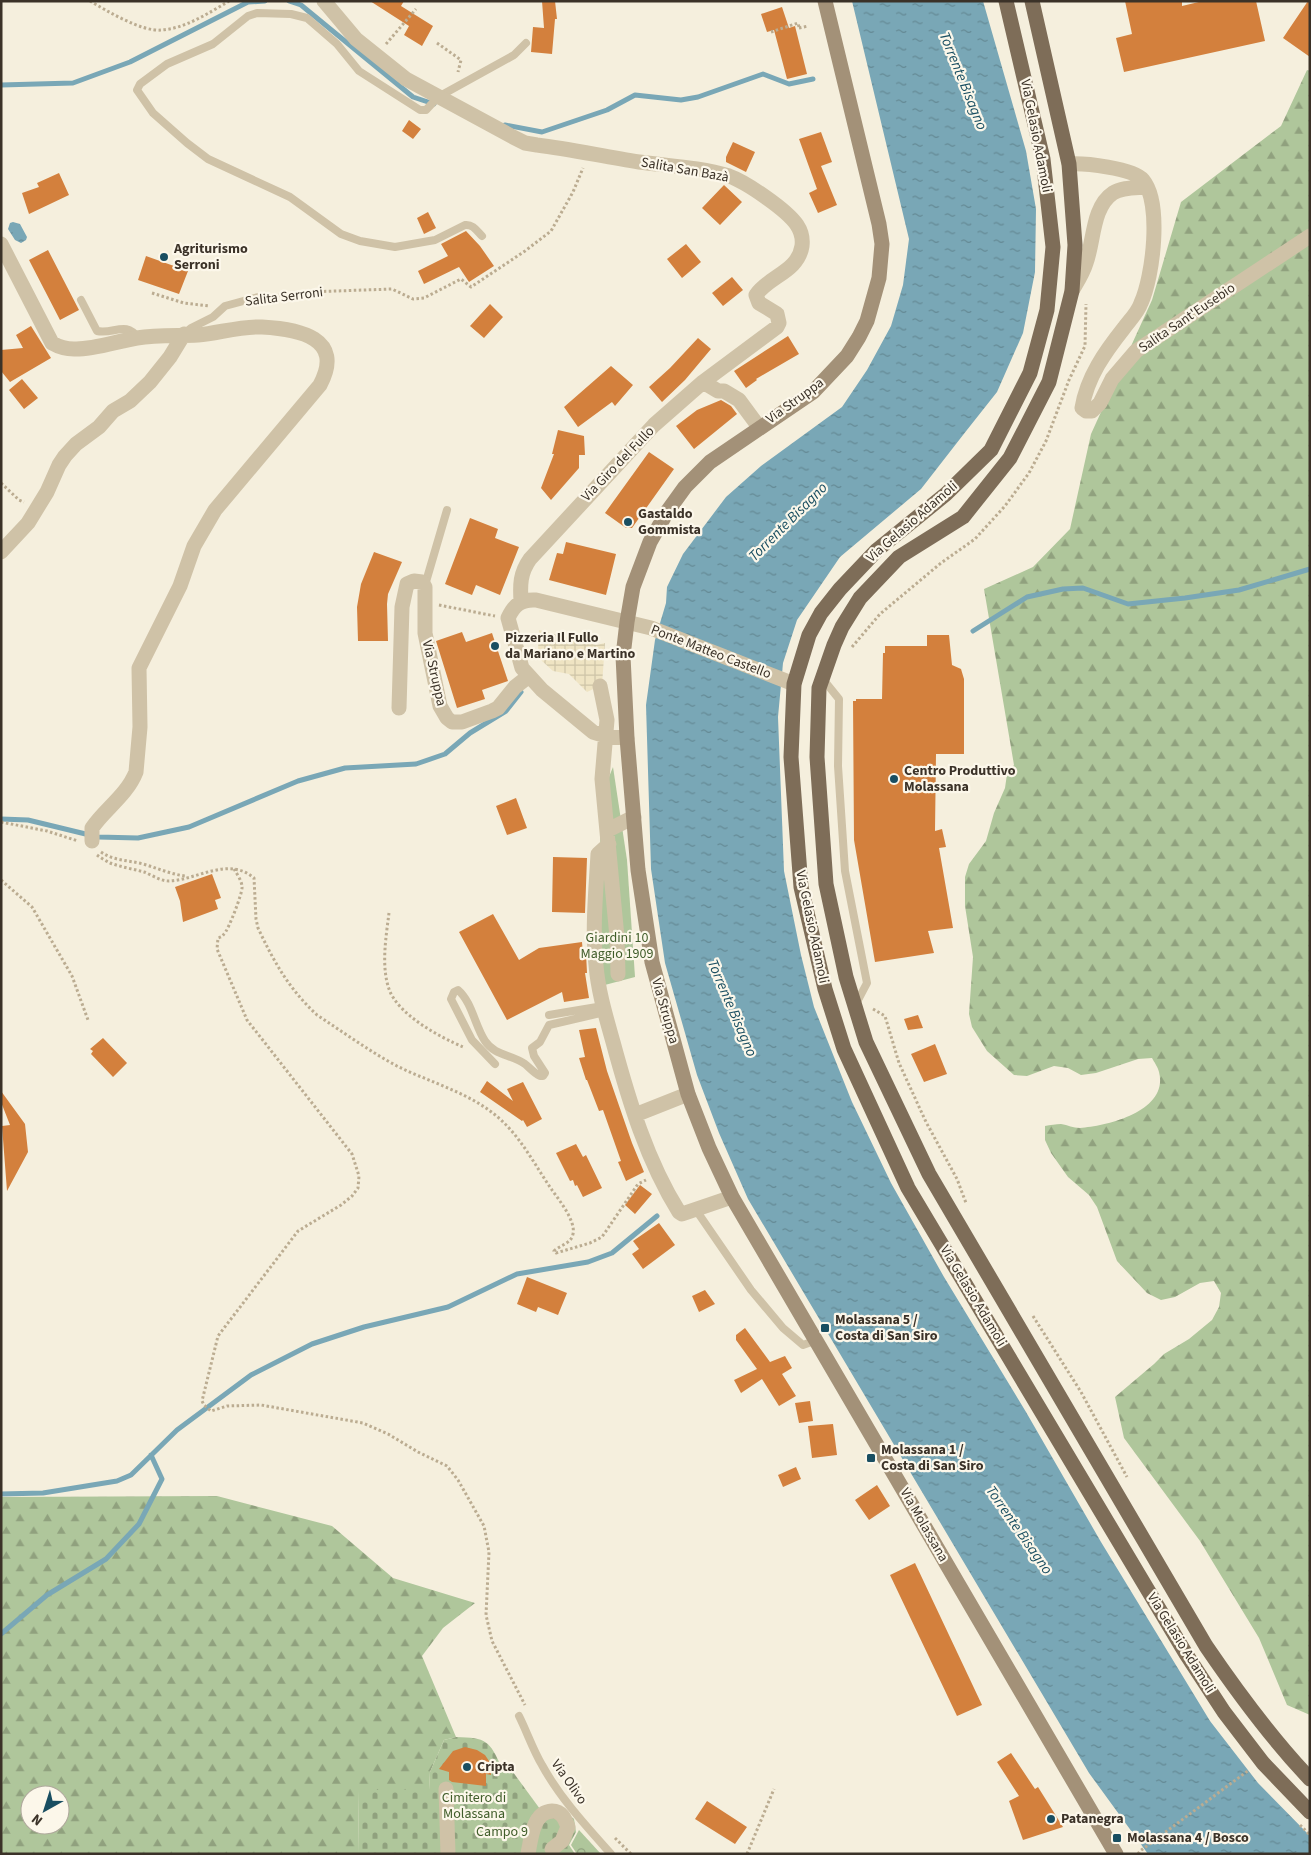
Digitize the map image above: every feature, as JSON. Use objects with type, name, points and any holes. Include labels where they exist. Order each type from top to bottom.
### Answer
[{"type":"main road","name":"Via Struppa","points":[[732,1197],[688,1094],[652,962],[638,870],[626,738],[623,656],[633,587],[650,542],[686,487],[710,462],[813,392],[846,356],[867,321],[880,278],[882,244],[879,224],[825,1]]},
{"type":"main road","name":"Via Gelasio Adamoli","points":[[1006,1],[1043,159],[1053,247],[1047,310],[1030,374],[991,450],[946,494],[877,550],[840,589],[822,613],[809,635],[790,682],[791,757],[801,887],[825,988],[844,1048],[908,1188],[1186,1654],[1224,1712],[1263,1762],[1310,1812]]},
{"type":"main road","name":"Via Gelasio Adamoli","points":[[1032,1],[1069,164],[1075,245],[1072,291],[1049,382],[1010,458],[963,517],[899,557],[860,598],[842,627],[819,688],[817,757],[826,884],[846,977],[866,1042],[929,1174],[1206,1646],[1242,1699],[1281,1748],[1310,1779]]},
{"type":"main road","name":"Via Molassana","points":[[732,1197],[1116,1854]]},
{"type":"street","name":"Salita San Bazà","points":[[324,1],[342,24],[376,56],[406,79],[525,143],[727,176],[741,181],[770,201],[796,224],[802,239],[801,249],[793,264],[762,288],[756,295],[758,303],[773,311],[779,319],[779,323],[773,331]]},
{"type":"street","points":[[1069,164],[1083,163],[1134,174],[1142,179],[1147,187],[1120,189],[1112,193],[1105,200],[1098,214],[1086,264],[1072,291]]},
{"type":"street","name":"Salita Sant'Eusebio","points":[[1147,187],[1152,203],[1153,230],[1146,290],[1141,305],[1090,378],[1082,408],[1086,411],[1092,411],[1100,403],[1112,379],[1136,351],[1310,236]]},
{"type":"street","points":[[1,244],[52,343],[58,346],[75,350],[138,338],[184,334],[197,335],[262,327],[298,333],[320,342],[326,350],[328,367],[320,384],[215,510],[194,546],[180,586],[139,668],[140,727],[134,778],[89,841]]},
{"type":"street","name":"Via Giro del Fullo","points":[[522,601],[521,575],[537,550],[654,425],[704,382],[773,331]]},
{"type":"street","name":"Salita Serroni","points":[[1,552],[28,523],[48,492],[59,465],[65,456],[76,444],[99,427],[113,412],[130,401],[150,382],[170,357],[184,334]]},
{"type":"street","points":[[704,382],[718,391],[724,391],[739,400],[759,427]]},
{"type":"street","name":"Via Struppa","points":[[399,708],[402,607],[405,588],[407,584],[414,581],[422,582],[425,633],[440,706],[444,716],[449,721],[462,722],[498,708],[515,687],[529,676]]},
{"type":"street","points":[[626,738],[606,736],[593,732],[567,712],[529,676],[522,668],[508,618],[513,608],[522,601],[536,600],[627,622]]},
{"type":"street","name":"Ponte Matteo Castello","points":[[627,622],[651,628],[790,682]]},
{"type":"street","points":[[600,686],[607,720],[602,779],[605,843],[618,949],[618,974]]},
{"type":"street","points":[[634,817],[605,843],[594,918],[596,965],[604,1009],[634,1115],[666,1193],[682,1214],[732,1197]]},
{"type":"street","points":[[596,965],[618,949]]},
{"type":"street","points":[[634,1115],[688,1094]]},
{"type":"street","points":[[446,1789],[448,1854]]},
{"type":"street","points":[[528,1854],[538,1818],[544,1812],[556,1811],[564,1817],[568,1827],[562,1841],[552,1849]]},
{"type":"lane","points":[[482,236],[470,224],[435,240],[396,247],[360,241],[341,234],[290,197],[208,159],[153,113],[138,90],[140,84],[166,64],[213,44],[239,22],[257,12],[291,14],[307,18],[337,44],[359,71],[420,110],[426,110],[438,97],[514,55],[526,43]]},
{"type":"lane","name":"Salita Serroni","points":[[184,334],[191,328],[213,317],[225,306],[258,297]]},
{"type":"lane","points":[[81,300],[96,331],[128,329],[134,331],[138,338]]},
{"type":"lane","name":"Via Struppa","points":[[424,594],[447,510]]},
{"type":"lane","points":[[822,678],[839,699],[838,766],[846,871],[866,983],[857,1002]]},
{"type":"lane","points":[[495,1064],[472,1040],[451,999],[454,992],[458,990],[465,998],[481,1033],[492,1050],[519,1061],[540,1076],[544,1074],[534,1056],[532,1048],[540,1042],[548,1025],[604,1009]]},
{"type":"lane","points":[[549,1015],[604,1009]]},
{"type":"lane","points":[[696,1210],[751,1290],[783,1328],[803,1345],[817,1340]]},
{"type":"lane","name":"Via Olivo","points":[[519,1716],[541,1764],[554,1784],[587,1828],[611,1854]]},
{"type":"path","points":[[90,1],[110,13],[139,26],[161,31],[194,21],[229,1]]},
{"type":"path","points":[[376,56],[416,9]]},
{"type":"path","points":[[771,32],[798,23],[799,28],[808,26]]},
{"type":"path","points":[[437,43],[461,60],[456,75]]},
{"type":"path","name":"Salita Serroni","points":[[258,297],[308,292],[392,290],[418,299],[424,298],[461,279],[471,287],[551,231],[573,192],[586,162]]},
{"type":"path","points":[[152,293],[184,303],[225,306]]},
{"type":"path","points":[[1,483],[19,500],[24,502],[48,492]]},
{"type":"path","points":[[424,594],[508,618]]},
{"type":"path","points":[[1,822],[89,841],[102,853],[110,857],[147,865],[169,874],[188,877]]},
{"type":"path","points":[[89,841],[109,863],[162,880],[170,881],[210,870],[234,869],[254,878],[258,928],[286,981],[317,1015],[396,1065],[444,1086],[479,1105],[501,1120],[511,1131],[539,1169],[566,1210],[570,1220],[573,1234],[566,1243],[554,1251],[556,1253],[590,1243],[602,1237],[638,1184],[659,1176]]},
{"type":"path","points":[[234,869],[241,882],[241,896],[226,932],[218,938],[217,949],[247,1020],[352,1154],[359,1176],[358,1188],[352,1196],[298,1231],[218,1336],[202,1401],[211,1410],[227,1406],[261,1405],[363,1423],[388,1434],[418,1452],[447,1466],[458,1480],[484,1526],[489,1552],[486,1615],[492,1641],[528,1711]]},
{"type":"path","points":[[1,880],[32,907],[72,976],[88,1020]]},
{"type":"path","points":[[389,913],[385,942],[385,972],[389,991],[401,1007],[433,1033],[485,1054]]},
{"type":"path","points":[[857,1002],[864,1003],[885,1016],[899,1063],[926,1122],[957,1179],[966,1205]]},
{"type":"path","points":[[1028,1309],[1082,1392],[1131,1485]]},
{"type":"path","points":[[1139,1852],[1251,1769]]},
{"type":"path","points":[[746,1854],[774,1789]]},
{"type":"path","points":[[614,1837],[632,1854]]},
{"type":"green space","points":[[1307,70],[1310,71],[1310,1715],[1287,1705],[1259,1638],[1200,1541],[1124,1438],[1115,1397],[1164,1354],[1189,1339],[1212,1320],[1219,1307],[1221,1293],[1214,1281],[1200,1283],[1175,1297],[1161,1300],[1147,1293],[1117,1261],[1097,1207],[1089,1195],[1068,1177],[1051,1153],[1045,1140],[1045,1126],[1061,1124],[1077,1128],[1092,1127],[1120,1120],[1134,1114],[1155,1097],[1160,1086],[1158,1068],[1152,1058],[1138,1059],[1096,1073],[1081,1075],[1068,1068],[1054,1066],[1027,1076],[1014,1075],[987,1051],[972,1027],[969,1014],[973,957],[965,906],[965,877],[969,864],[986,841],[994,813],[1005,788],[1007,774],[1014,765],[984,589],[1033,567],[1070,529],[1091,434],[1152,300],[1181,202],[1281,126]]},
{"type":"green space","name":"Giardini 10 Maggio 1909","points":[[613,767],[627,860],[635,977],[601,986],[600,799]]},
{"type":"green space","points":[[217,1496],[332,1526],[393,1578],[475,1603],[443,1628],[422,1656],[456,1737],[444,1740],[430,1772],[429,1790],[359,1791],[358,1854],[1,1854],[1,1497]]},
{"type":"green space","name":"Cimitero di Molassana","points":[[456,1737],[474,1738],[486,1742],[494,1751],[502,1768],[510,1768],[540,1809],[563,1810],[574,1819],[576,1832],[569,1845],[575,1854],[358,1854],[359,1790],[429,1790],[430,1772],[444,1740]]},
{"type":"green space","points":[[579,1830],[601,1854],[577,1854],[571,1845]]},
{"type":"shaded area","points":[[539,630],[596,645],[605,643],[602,685],[587,692],[569,674],[553,671],[542,661],[538,650]]},
{"type":"water","name":"Torrente Bisagno","points":[[852,1],[983,1],[1026,151],[1036,209],[1035,272],[1023,333],[997,392],[921,489],[840,557],[797,620],[783,663],[778,717],[784,871],[801,955],[814,1007],[852,1102],[891,1183],[944,1277],[1026,1412],[1101,1542],[1210,1721],[1258,1783],[1310,1836],[1310,1854],[1148,1854],[1089,1773],[748,1199],[719,1133],[697,1075],[665,963],[651,869],[646,705],[655,640],[666,603],[667,587],[683,554],[726,497],[761,466],[842,407],[867,370],[891,326],[903,285],[909,239]]},
{"type":"water","points":[[10,223],[20,224],[27,237],[21,243],[15,240],[8,229]]},
{"type":"building","points":[[370,1],[404,1],[401,6],[433,26],[422,46],[404,35],[409,26]]},
{"type":"building","points":[[542,1],[555,1],[557,19],[555,19],[552,54],[531,52],[533,27],[544,28]]},
{"type":"building","points":[[1125,1],[1182,1],[1182,6],[1203,1],[1256,1],[1265,41],[1124,72],[1116,38],[1132,34]]},
{"type":"building","points":[[1308,1],[1310,1],[1310,57],[1283,38]]},
{"type":"building","points":[[782,7],[789,28],[795,26],[807,74],[787,79],[774,30],[767,32],[761,14]]},
{"type":"building","points":[[409,120],[421,129],[413,139],[402,131]]},
{"type":"building","points":[[821,132],[832,162],[821,166],[837,205],[818,213],[809,193],[817,189],[799,139]]},
{"type":"building","points":[[733,142],[755,152],[746,172],[726,162],[726,157]]},
{"type":"building","points":[[59,173],[69,195],[29,214],[22,193],[39,187],[37,183]]},
{"type":"building","points":[[724,185],[742,202],[720,225],[702,208]]},
{"type":"building","points":[[428,212],[436,228],[424,234],[417,218]]},
{"type":"building","points":[[466,231],[480,246],[494,266],[469,282],[459,267],[424,284],[418,271],[448,256],[441,244]]},
{"type":"building","points":[[686,244],[701,262],[682,278],[667,259]]},
{"type":"building","points":[[48,250],[79,310],[60,320],[29,260]]},
{"type":"building","points":[[146,256],[188,271],[179,294],[138,280]]},
{"type":"building","points":[[732,277],[743,290],[723,306],[712,293]]},
{"type":"building","points":[[490,304],[503,317],[484,338],[470,326]]},
{"type":"building","points":[[31,326],[51,358],[10,382],[1,371],[1,350],[23,348],[16,335]]},
{"type":"building","points":[[788,336],[799,354],[756,379],[746,388],[734,371]]},
{"type":"building","points":[[698,338],[711,349],[685,380],[662,402],[649,387]]},
{"type":"building","points":[[611,366],[633,385],[615,406],[612,402],[578,427],[564,407]]},
{"type":"building","points":[[22,379],[38,398],[24,409],[9,390]]},
{"type":"building","points":[[721,400],[731,406],[737,414],[694,449],[676,426],[697,410]]},
{"type":"building","points":[[558,430],[584,436],[585,455],[579,455],[579,468],[551,500],[541,488],[554,454],[552,454]]},
{"type":"building","points":[[649,452],[674,469],[632,528],[626,528],[605,513]]},
{"type":"building","points":[[470,518],[498,529],[495,538],[519,547],[500,595],[476,585],[472,595],[445,584]]},
{"type":"building","points":[[566,542],[616,554],[606,595],[549,580],[557,553],[563,554]]},
{"type":"building","points":[[374,552],[402,562],[388,594],[388,641],[358,641],[357,607],[361,584]]},
{"type":"building","points":[[462,632],[466,642],[492,633],[508,681],[482,690],[485,699],[457,708],[436,641]]},
{"type":"building","name":"Centro Produttivo Molassana","points":[[927,635],[949,635],[952,665],[961,669],[964,679],[964,754],[936,754],[935,831],[942,829],[946,847],[939,848],[953,928],[928,931],[934,953],[875,962],[854,840],[853,701],[856,701],[856,699],[882,699],[883,653],[885,653],[885,646],[927,646]]},
{"type":"building","points":[[516,798],[527,828],[507,835],[496,806]]},
{"type":"building","points":[[553,857],[587,858],[585,913],[552,912]]},
{"type":"building","points":[[212,874],[221,898],[215,900],[218,909],[183,922],[180,901],[175,887]]},
{"type":"building","points":[[493,914],[519,960],[539,948],[582,942],[583,954],[586,953],[587,973],[585,973],[589,998],[564,1002],[562,992],[507,1020],[459,932]]},
{"type":"building","points":[[918,1015],[923,1028],[908,1030],[904,1019]]},
{"type":"building","points":[[596,1028],[607,1071],[644,1172],[626,1181],[618,1162],[621,1161],[603,1110],[599,1111],[579,1058],[585,1057],[579,1030]]},
{"type":"building","points":[[103,1038],[127,1063],[113,1077],[91,1054],[93,1051],[90,1049]]},
{"type":"building","points":[[935,1044],[947,1074],[924,1082],[911,1054]]},
{"type":"building","points":[[487,1081],[513,1101],[507,1089],[523,1082],[542,1119],[527,1127],[523,1120],[480,1092]]},
{"type":"building","points":[[1,1091],[25,1124],[28,1152],[7,1191],[2,1126],[10,1125],[1,1102]]},
{"type":"building","points":[[576,1144],[583,1157],[586,1155],[602,1188],[583,1197],[573,1180],[570,1181],[556,1153]]},
{"type":"building","points":[[640,1185],[652,1194],[635,1214],[625,1205]]},
{"type":"building","points":[[659,1223],[675,1245],[643,1269],[632,1254],[639,1249],[633,1241]]},
{"type":"building","points":[[527,1277],[567,1293],[558,1315],[538,1307],[536,1312],[517,1304]]},
{"type":"building","points":[[705,1290],[715,1304],[699,1312],[692,1296]]},
{"type":"building","points":[[745,1328],[770,1362],[785,1356],[792,1368],[782,1374],[796,1396],[779,1406],[762,1379],[741,1393],[734,1380],[757,1369],[736,1340],[736,1335]]},
{"type":"building","points":[[810,1401],[813,1421],[799,1423],[795,1403]]},
{"type":"building","points":[[833,1424],[837,1455],[812,1458],[808,1426]]},
{"type":"building","points":[[796,1467],[801,1479],[783,1487],[778,1475]]},
{"type":"building","points":[[877,1485],[890,1506],[869,1520],[855,1500]]},
{"type":"building","points":[[915,1563],[982,1705],[957,1716],[890,1575]]},
{"type":"building","name":"Cripta","points":[[465,1747],[477,1750],[485,1755],[489,1761],[491,1775],[486,1774],[486,1786],[452,1782],[449,1780],[449,1772],[439,1769],[453,1751]]},
{"type":"building","points":[[1011,1753],[1035,1789],[1038,1787],[1063,1827],[1023,1840],[1009,1801],[1019,1796],[997,1762]]},
{"type":"building","points":[[707,1801],[747,1827],[735,1844],[695,1819]]},
{"type":"waterway","points":[[1,85],[73,83],[130,62],[248,2],[265,1]]},
{"type":"waterway","points":[[289,1],[301,5],[413,97],[434,104]]},
{"type":"waterway","points":[[505,125],[542,132],[607,110],[635,95],[681,100],[698,97],[763,74],[789,84],[813,79]]},
{"type":"waterway","points":[[973,631],[1027,597],[1063,589],[1083,588],[1128,604],[1239,590],[1310,569]]},
{"type":"waterway","points":[[1,819],[28,820],[98,837],[138,838],[189,827],[298,781],[345,768],[416,764],[445,754],[470,733],[506,711],[521,692]]},
{"type":"waterway","points":[[1,1494],[43,1493],[117,1481],[131,1475],[177,1430],[251,1375],[312,1344],[364,1327],[448,1307],[517,1274],[588,1262],[612,1253],[657,1216]]},
{"type":"waterway","points":[[1,1634],[47,1595],[106,1559],[139,1524],[162,1479],[151,1455]]},
{"type":"place","name":"Agriturismo Serroni","points":[[164,257]]},
{"type":"place","name":"Gastaldo Gommista","points":[[628,522]]},
{"type":"place","name":"Pizzeria Il Fullo da Mariano e Martino","points":[[495,646]]},
{"type":"place","name":"Centro Produttivo Molassana","points":[[894,779]]},
{"type":"place","name":"Molassana 5 / Costa di San Siro","points":[[825,1328]]},
{"type":"place","name":"Molassana 1 / Costa di San Siro","points":[[871,1458]]},
{"type":"place","name":"Cripta","points":[[467,1767]]},
{"type":"place","name":"Patanegra","points":[[1051,1819]]},
{"type":"place","name":"Molassana 4 / Bosco","points":[[1117,1838]]},
{"type":"park label","name":"Campo 9","points":[[502,1832]]}]
